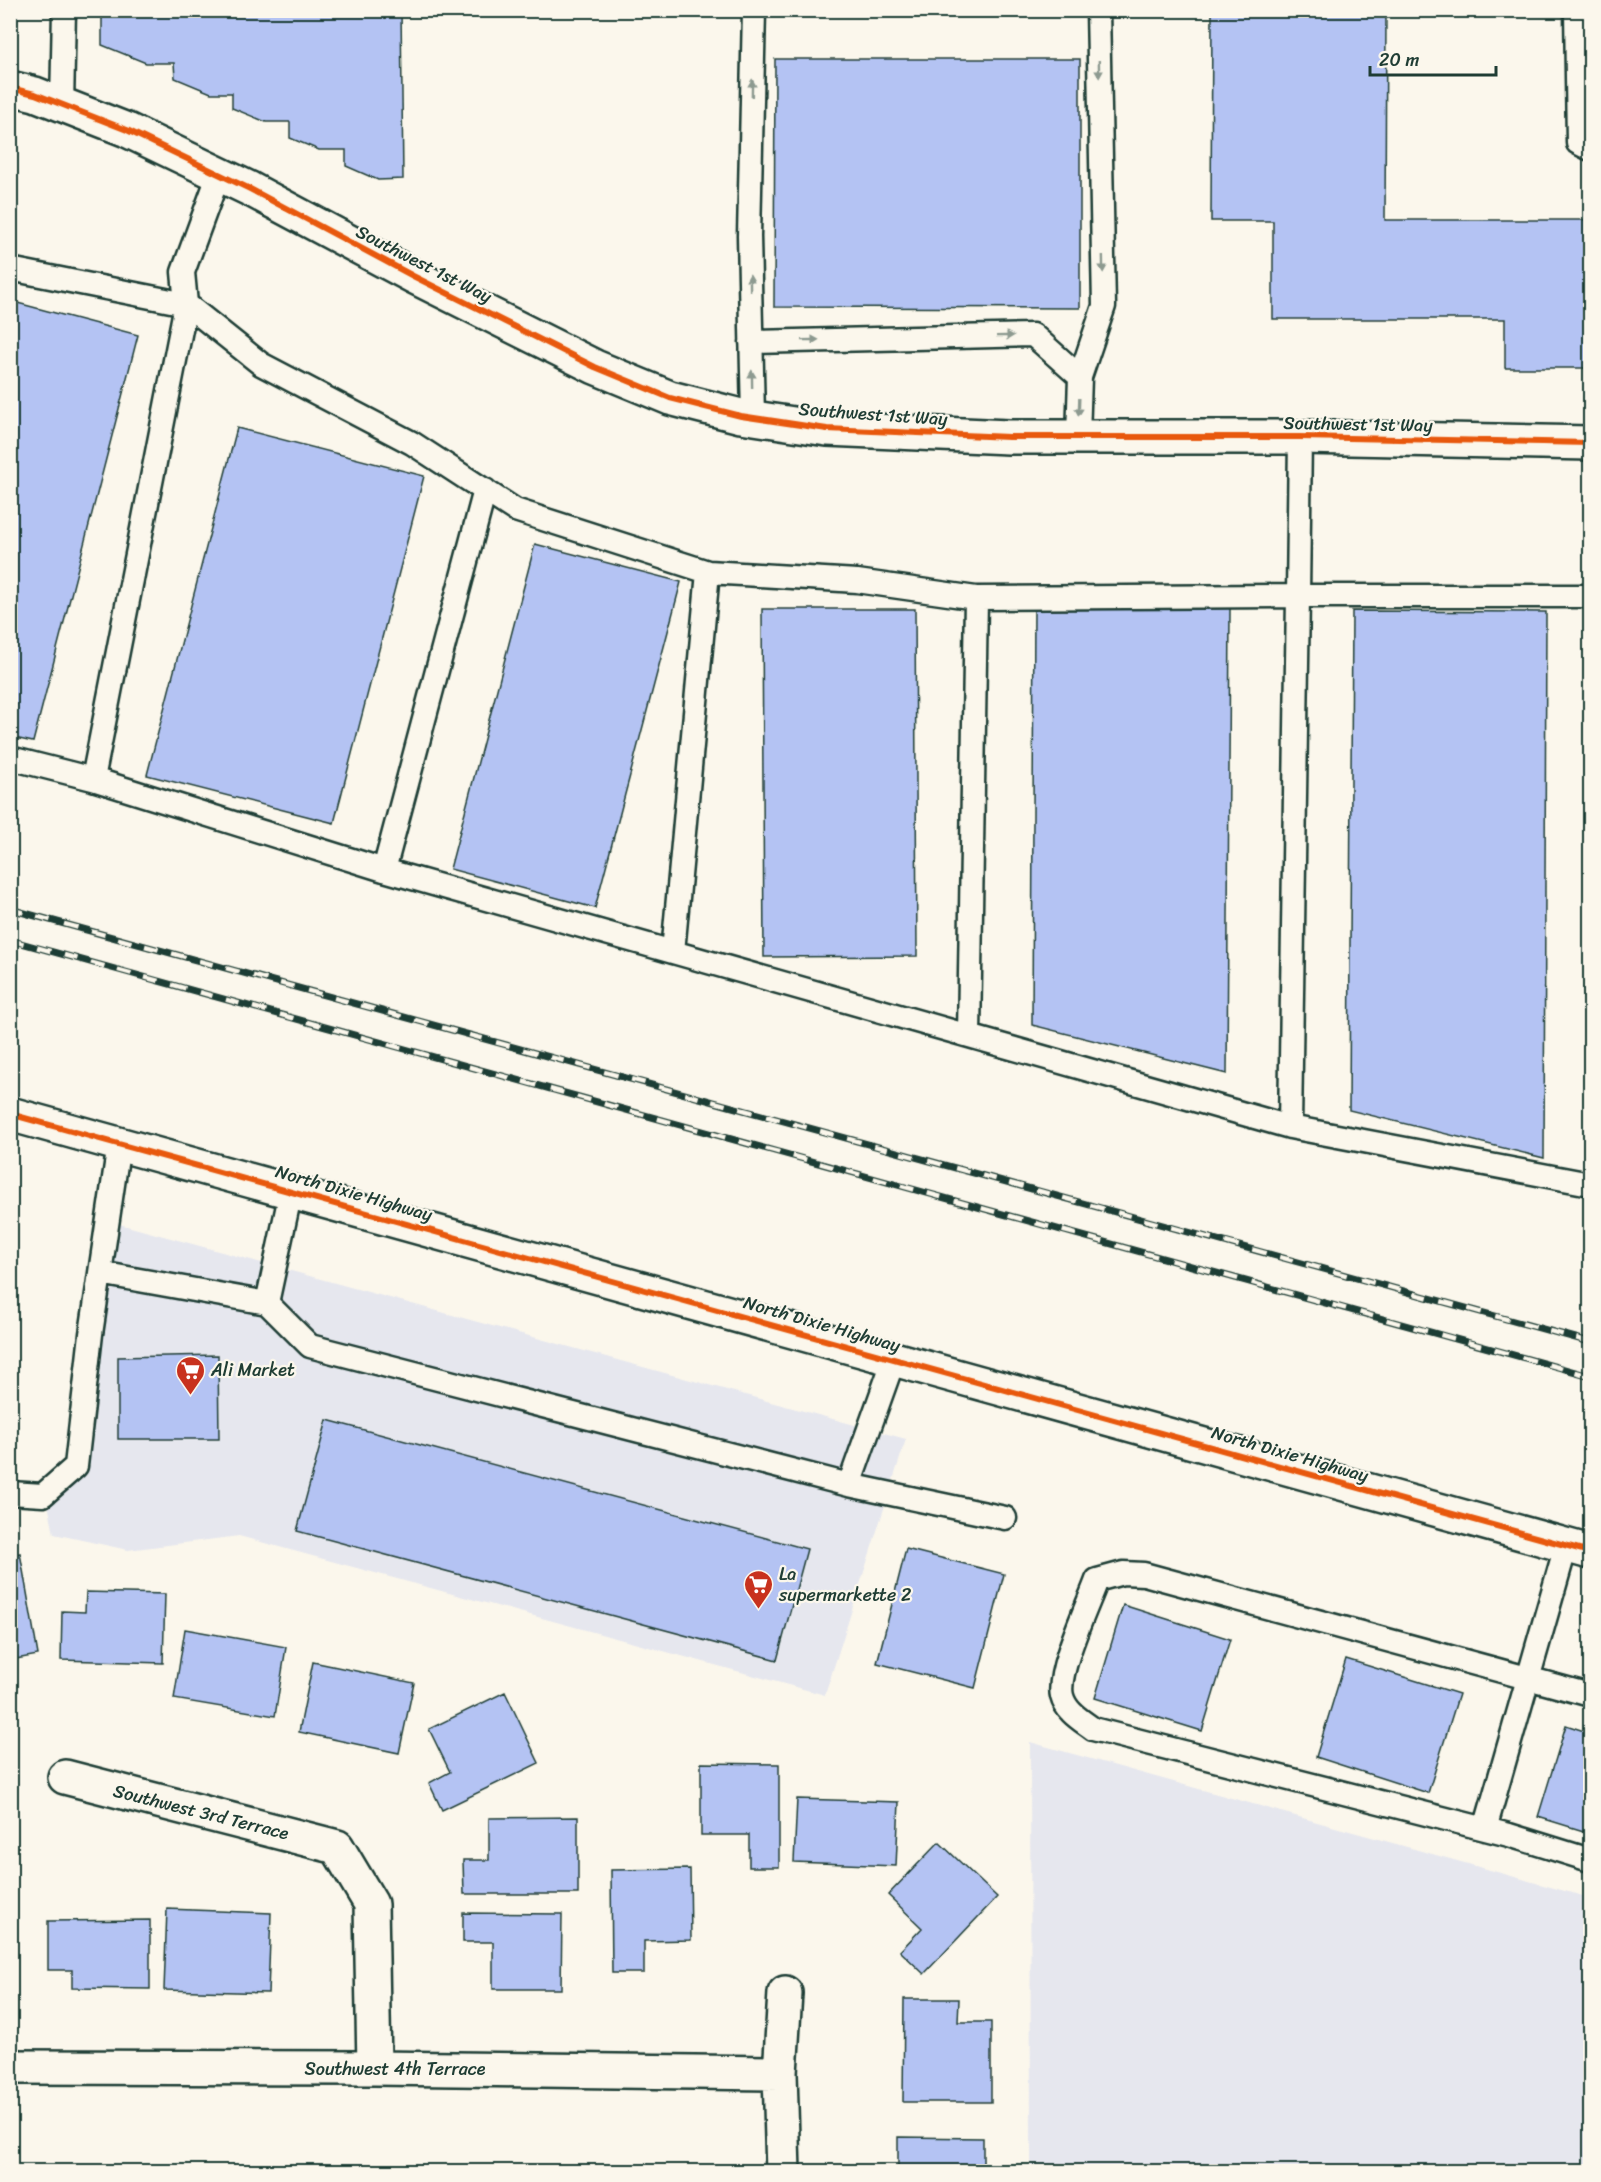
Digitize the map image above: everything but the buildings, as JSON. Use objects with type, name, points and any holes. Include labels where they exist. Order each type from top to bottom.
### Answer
[{"type":"street","name":"Southwest 1st Way","points":[[10,88],[127,130],[219,174],[413,276],[595,366],[670,398],[753,417],[827,429],[1009,437],[1300,437],[1590,443]]},
{"type":"street","name":"North Dixie Highway","points":[[10,1113],[1578,1549]]},
{"type":"street","name":"Southwest 3rd Terrace","points":[[65,1777],[337,1847],[371,1904],[374,2068]]},
{"type":"street","points":[[783,2172],[780,2073],[785,1993]]},
{"type":"street","name":"Southwest 4th Terrace","points":[[10,2067],[374,2068],[780,2073]]},
{"type":"lane","points":[[62,105],[64,10]]},
{"type":"lane","points":[[753,417],[749,236],[754,10]]},
{"type":"lane","points":[[1078,437],[1080,378],[1104,306],[1098,10]]},
{"type":"lane","points":[[1576,10],[1578,143],[1590,149]]},
{"type":"lane","points":[[93,779],[186,304],[183,272],[219,174]]},
{"type":"lane","points":[[10,269],[186,304],[261,364],[412,443],[515,510],[708,572],[857,581],[976,598],[1590,596]]},
{"type":"lane","points":[[751,342],[1033,335],[1080,378]]},
{"type":"lane","points":[[1290,1128],[1300,437]]},
{"type":"lane","points":[[384,870],[485,490]]},
{"type":"lane","points":[[674,952],[708,572]]},
{"type":"lane","points":[[969,1036],[976,598]]},
{"type":"lane","points":[[10,758],[93,779],[384,870],[1290,1128],[1590,1184]]},
{"type":"lane","points":[[10,1493],[43,1495],[76,1466],[118,1144]]},
{"type":"lane","points":[[267,1303],[291,1191]]},
{"type":"lane","points":[[100,1274],[267,1303],[310,1346],[849,1485],[1005,1518]]},
{"type":"lane","points":[[849,1485],[894,1359]]},
{"type":"lane","points":[[1485,1829],[1527,1678],[1578,1549]]},
{"type":"lane","points":[[1590,1695],[1144,1574],[1123,1573],[1097,1580],[1062,1674],[1062,1696],[1070,1711],[1093,1730],[1485,1829],[1590,1860]]},
{"type":"shaded area","points":[[112,1222],[906,1439],[825,1695],[239,1536],[128,1550],[54,1534],[47,1499],[79,1469]]},
{"type":"shaded area","points":[[1030,1742],[1590,1898],[1590,2171],[1031,2171]]},
{"type":"railway","points":[[10,909],[1590,1342]]},
{"type":"railway","points":[[10,940],[1590,1376]]},
{"type":"cycle path","points":[[10,88],[35,94],[127,130],[250,189],[413,276],[595,367],[670,398],[741,416],[827,429],[1009,437],[1300,437],[1590,443]]},
{"type":"cycle path","points":[[10,1114],[1590,1552]]},
{"type":"place","name":"Ali Market","points":[[190,1396]]},
{"type":"place","name":"La supermarkette 2","points":[[758,1610]]}]
